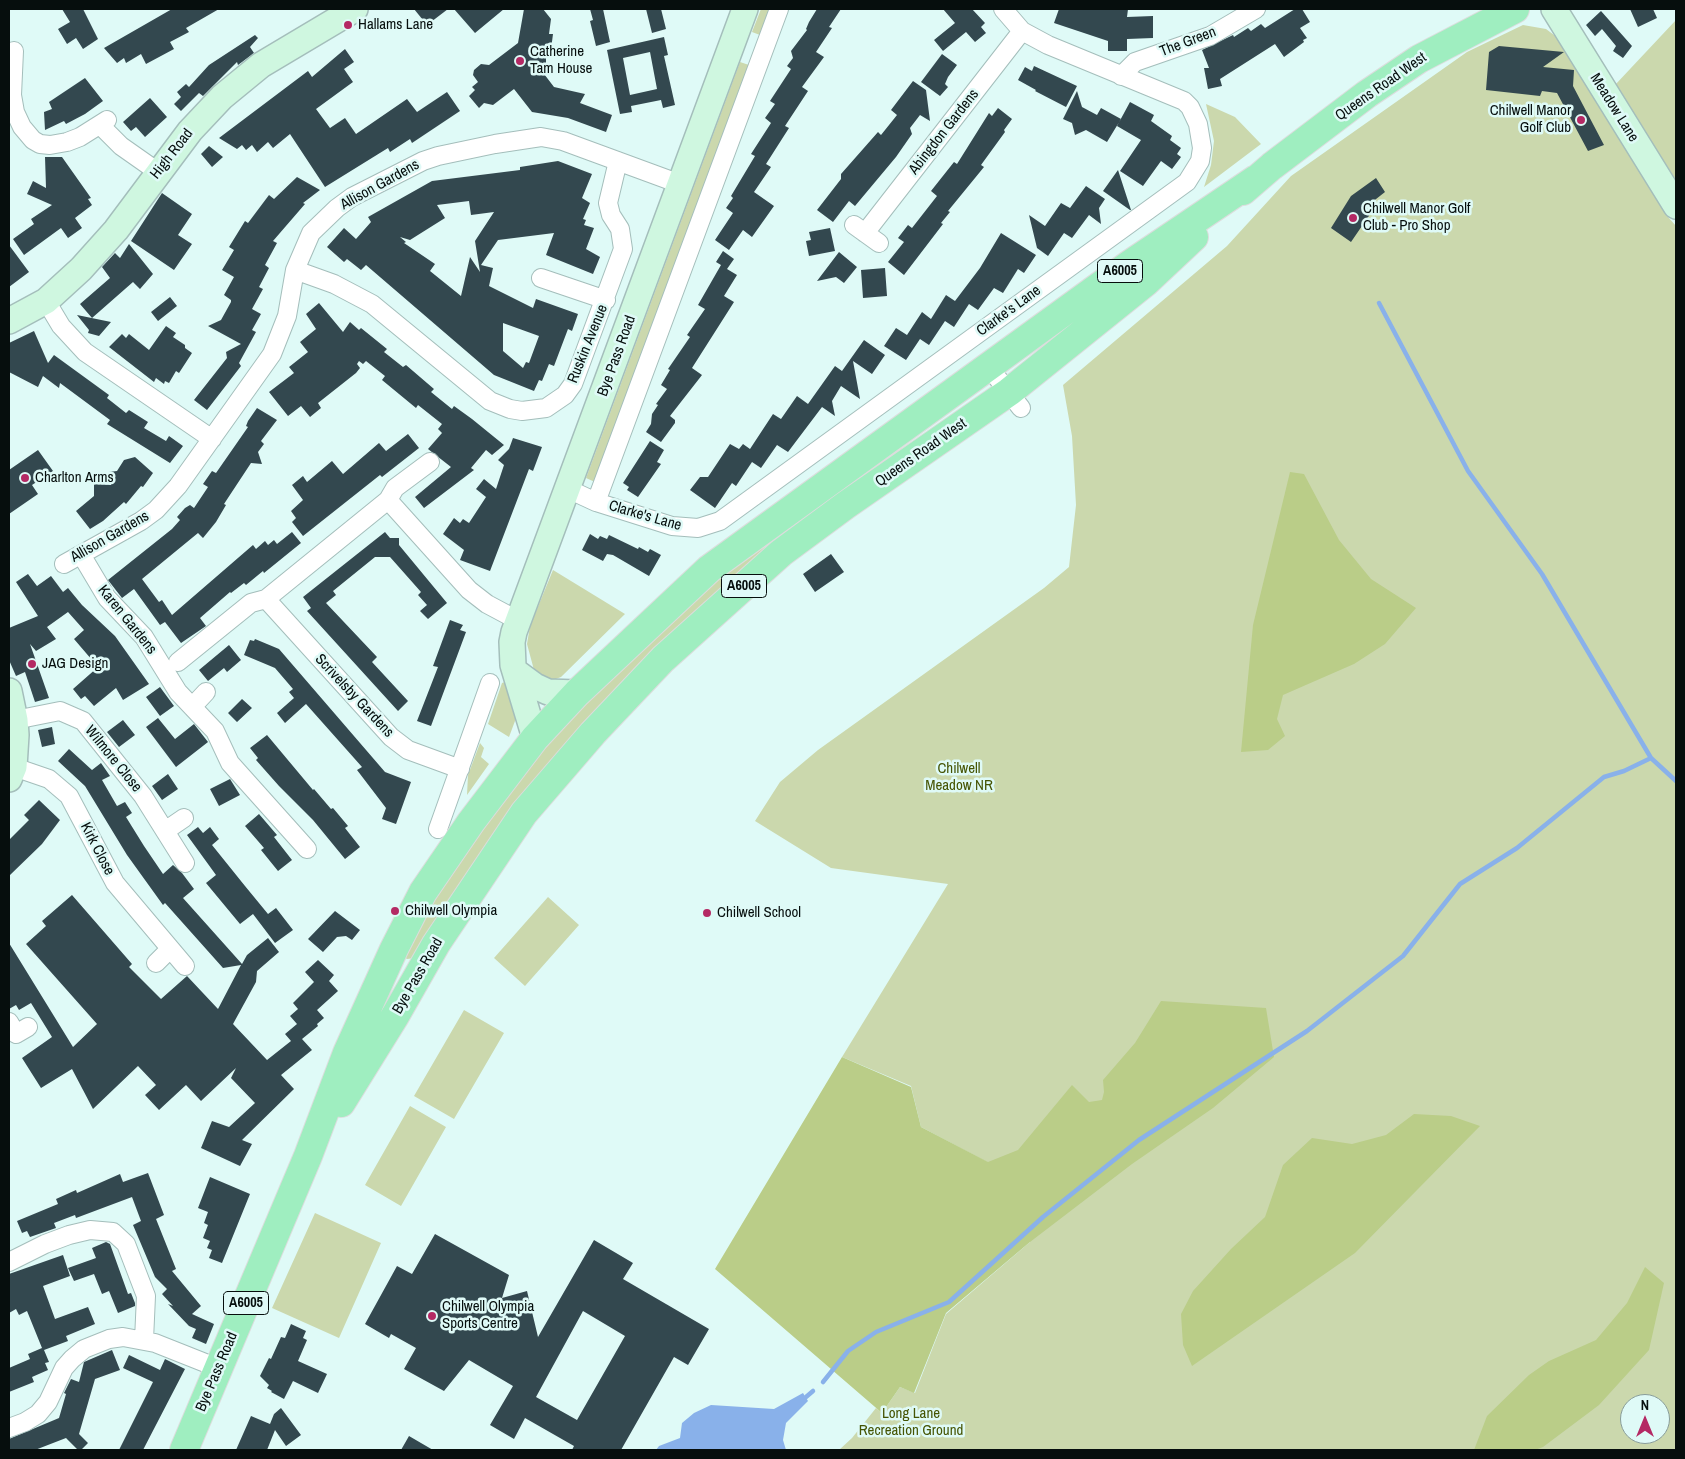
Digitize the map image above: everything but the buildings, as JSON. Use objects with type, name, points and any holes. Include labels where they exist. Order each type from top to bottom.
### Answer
[{"type":"main road","name":"Bye Pass Road","points":[[535,738],[516,672],[512,642],[517,620],[568,489],[745,9]]},
{"type":"main road","name":"Queens Road West","points":[[577,693],[709,569],[1130,264],[1256,179],[1368,94],[1419,59],[1515,9]]},
{"type":"main road","name":"Meadow Lane","points":[[1554,9],[1676,206]]},
{"type":"main road","name":"High Road","points":[[9,321],[46,301],[81,269],[116,230],[158,172],[200,119],[242,80],[262,65],[347,11]]},
{"type":"main road","name":"Queens Road West","points":[[593,733],[663,659],[781,553],[846,505],[1015,400],[1146,282],[1256,179]]},
{"type":"main road","points":[[516,672],[535,686],[548,692],[577,693]]},
{"type":"main road","points":[[9,691],[16,720],[12,773]]},
{"type":"main road","name":"Bye Pass Road","points":[[184,1450],[308,1156],[347,1053],[370,1000],[423,892],[471,822],[535,738],[577,693]]},
{"type":"main road","name":"Bye Pass Road","points":[[308,1156],[442,936],[524,813],[593,733]]},
{"type":"street","name":"Bye Pass Road","points":[[596,502],[780,9]]},
{"type":"street","name":"Clarke's Lane","points":[[568,489],[596,502],[657,522],[686,529],[698,528],[720,521],[1187,182],[1194,174],[1202,154],[1200,131],[1190,107],[1184,101],[1048,45],[1022,31],[1003,9]]},
{"type":"street","name":"The Green","points":[[1121,76],[1135,62],[1210,36],[1256,9]]},
{"type":"street","name":"Abingdon Gardens","points":[[866,234],[1022,31]]},
{"type":"street","points":[[733,41],[763,52]]},
{"type":"street","points":[[12,62],[14,112],[22,127],[34,140],[40,144],[58,144],[80,137],[104,123],[121,146],[158,172]]},
{"type":"street","name":"Allison Gardens","points":[[64,564],[126,531],[156,510],[178,486],[272,354],[287,316],[295,270],[312,233],[336,208],[370,186],[430,158],[495,144],[541,137],[563,141],[680,184]]},
{"type":"street","name":"Ruskin Avenue","points":[[295,270],[334,284],[372,304],[490,401],[510,409],[522,411],[532,411],[550,406],[565,395],[573,384],[606,300],[623,249],[623,237],[611,215],[608,203],[618,161]]},
{"type":"street","points":[[541,278],[606,300]]},
{"type":"street","points":[[46,301],[61,326],[85,352],[212,439]]},
{"type":"street","points":[[988,366],[1015,400]]},
{"type":"street","points":[[178,662],[251,603],[266,599],[388,500],[395,488],[430,462]]},
{"type":"street","points":[[388,500],[469,590],[487,604],[517,620]]},
{"type":"street","name":"Karen Gardens","points":[[82,556],[108,598],[144,637],[178,692],[216,732],[230,763],[307,849]]},
{"type":"street","name":"Scrivelsby Gardens","points":[[266,599],[391,737],[408,750],[460,769]]},
{"type":"street","points":[[438,829],[490,683]]},
{"type":"street","points":[[192,707],[206,692]]},
{"type":"street","name":"Wilmore Close","points":[[16,720],[60,711],[83,721],[143,796],[185,863]]},
{"type":"street","name":"Kirk Close","points":[[12,773],[49,779],[69,796],[115,883],[186,966]]},
{"type":"street","points":[[165,831],[184,818]]},
{"type":"street","points":[[156,963],[170,949]]},
{"type":"street","points":[[9,1022],[16,1034],[28,1027]]},
{"type":"street","points":[[9,1262],[44,1244],[69,1235],[90,1230],[113,1232],[126,1244],[146,1296],[144,1340]]},
{"type":"street","points":[[9,1428],[25,1422],[38,1414],[48,1402],[64,1368],[84,1349],[109,1339],[124,1337],[144,1340],[165,1346],[218,1368]]},
{"type":"green space","points":[[761,9],[770,9],[760,35],[752,32]]},
{"type":"green space","points":[[1676,20],[1676,180],[1615,85]]},
{"type":"green space","points":[[1523,25],[1546,29],[1558,38],[1668,217],[1676,226],[1676,1448],[1674,1450],[839,1450],[852,1438],[876,1408],[882,1413],[900,1387],[915,1393],[946,1314],[1030,1242],[987,1162],[921,1127],[911,1086],[842,1057],[948,884],[831,868],[755,821],[780,782],[818,750],[1044,588],[1069,567],[1076,505],[1072,436],[1063,385],[1227,246],[1291,176],[1467,52]]},
{"type":"green space","points":[[740,62],[749,65],[595,482],[586,478]]},
{"type":"green space","points":[[1206,104],[1235,117],[1261,144],[1204,187],[1211,165],[1214,141]]},
{"type":"green space","points":[[941,423],[720,594],[415,958],[407,959],[404,957],[427,904],[550,736],[708,581],[870,469]]},
{"type":"green space","points":[[1290,472],[1304,474],[1339,540],[1371,579],[1416,608],[1385,644],[1354,664],[1283,695],[1277,719],[1285,736],[1268,750],[1241,752],[1253,625]]},
{"type":"green space","points":[[553,570],[625,614],[561,677],[553,680],[543,677],[534,670],[527,644],[530,626]]},
{"type":"green space","points":[[505,682],[515,704],[515,721],[509,737],[488,724],[502,683]]},
{"type":"green space","points":[[480,743],[484,748],[481,757],[489,764],[467,795],[468,775]]},
{"type":"green space","points":[[548,897],[579,925],[525,986],[494,958]]},
{"type":"green space","points":[[1161,1001],[1266,1008],[1274,1057],[1213,1108],[1132,1164],[1030,1242],[946,1313],[914,1393],[900,1387],[882,1413],[715,1269],[842,1057],[911,1087],[921,1127],[988,1162],[1018,1150],[1072,1085],[1089,1102],[1102,1100],[1104,1092],[1103,1080],[1135,1043]]},
{"type":"green space","points":[[464,1010],[504,1033],[454,1119],[414,1096]]},
{"type":"green space","points":[[410,1106],[446,1127],[401,1206],[365,1185]]},
{"type":"green space","points":[[1414,1114],[1451,1116],[1480,1126],[1355,1253],[1192,1366],[1183,1345],[1181,1314],[1193,1291],[1231,1249],[1265,1217],[1283,1165],[1312,1138],[1352,1144],[1386,1135]]},
{"type":"green space","points":[[315,1213],[381,1243],[339,1338],[272,1308]]},
{"type":"green space","points":[[1645,1267],[1664,1283],[1649,1350],[1599,1405],[1543,1447],[1535,1450],[1474,1450],[1487,1416],[1529,1375],[1549,1361],[1596,1340],[1627,1303]]},
{"type":"water","points":[[803,1393],[808,1401],[786,1423],[783,1440],[786,1450],[656,1450],[659,1446],[680,1438],[682,1423],[694,1413],[711,1405],[774,1409]]},
{"type":"waterway","points":[[1379,303],[1468,471],[1542,574],[1651,758],[1676,781]]},
{"type":"waterway","points":[[823,1382],[848,1351],[876,1332],[949,1302],[1043,1217],[1139,1140],[1307,1031],[1403,956],[1460,884],[1517,848],[1604,777],[1624,771],[1651,758]]},
{"type":"waterway","points":[[806,1397],[813,1391]]},
{"type":"place","name":"Hallams Lane","points":[[348,25]]},
{"type":"place","name":"Catherine Tam House","points":[[520,61]]},
{"type":"place","name":"Chilwell Manor Golf Club","points":[[1581,120]]},
{"type":"place","name":"Chilwell Manor Golf Club - Pro Shop","points":[[1353,218]]},
{"type":"place","name":"Charlton Arms","points":[[25,478]]},
{"type":"place","name":"JAG Design","points":[[32,664]]},
{"type":"place","name":"Chilwell Olympia","points":[[395,911]]},
{"type":"place","name":"Chilwell School","points":[[707,913]]},
{"type":"place","name":"Chilwell Olympia Sports Centre","points":[[432,1316]]},
{"type":"park label","name":"Chilwell Meadow NR","points":[[959,778]]},
{"type":"park label","name":"Long Lane Recreation Ground","points":[[911,1422]]}]
